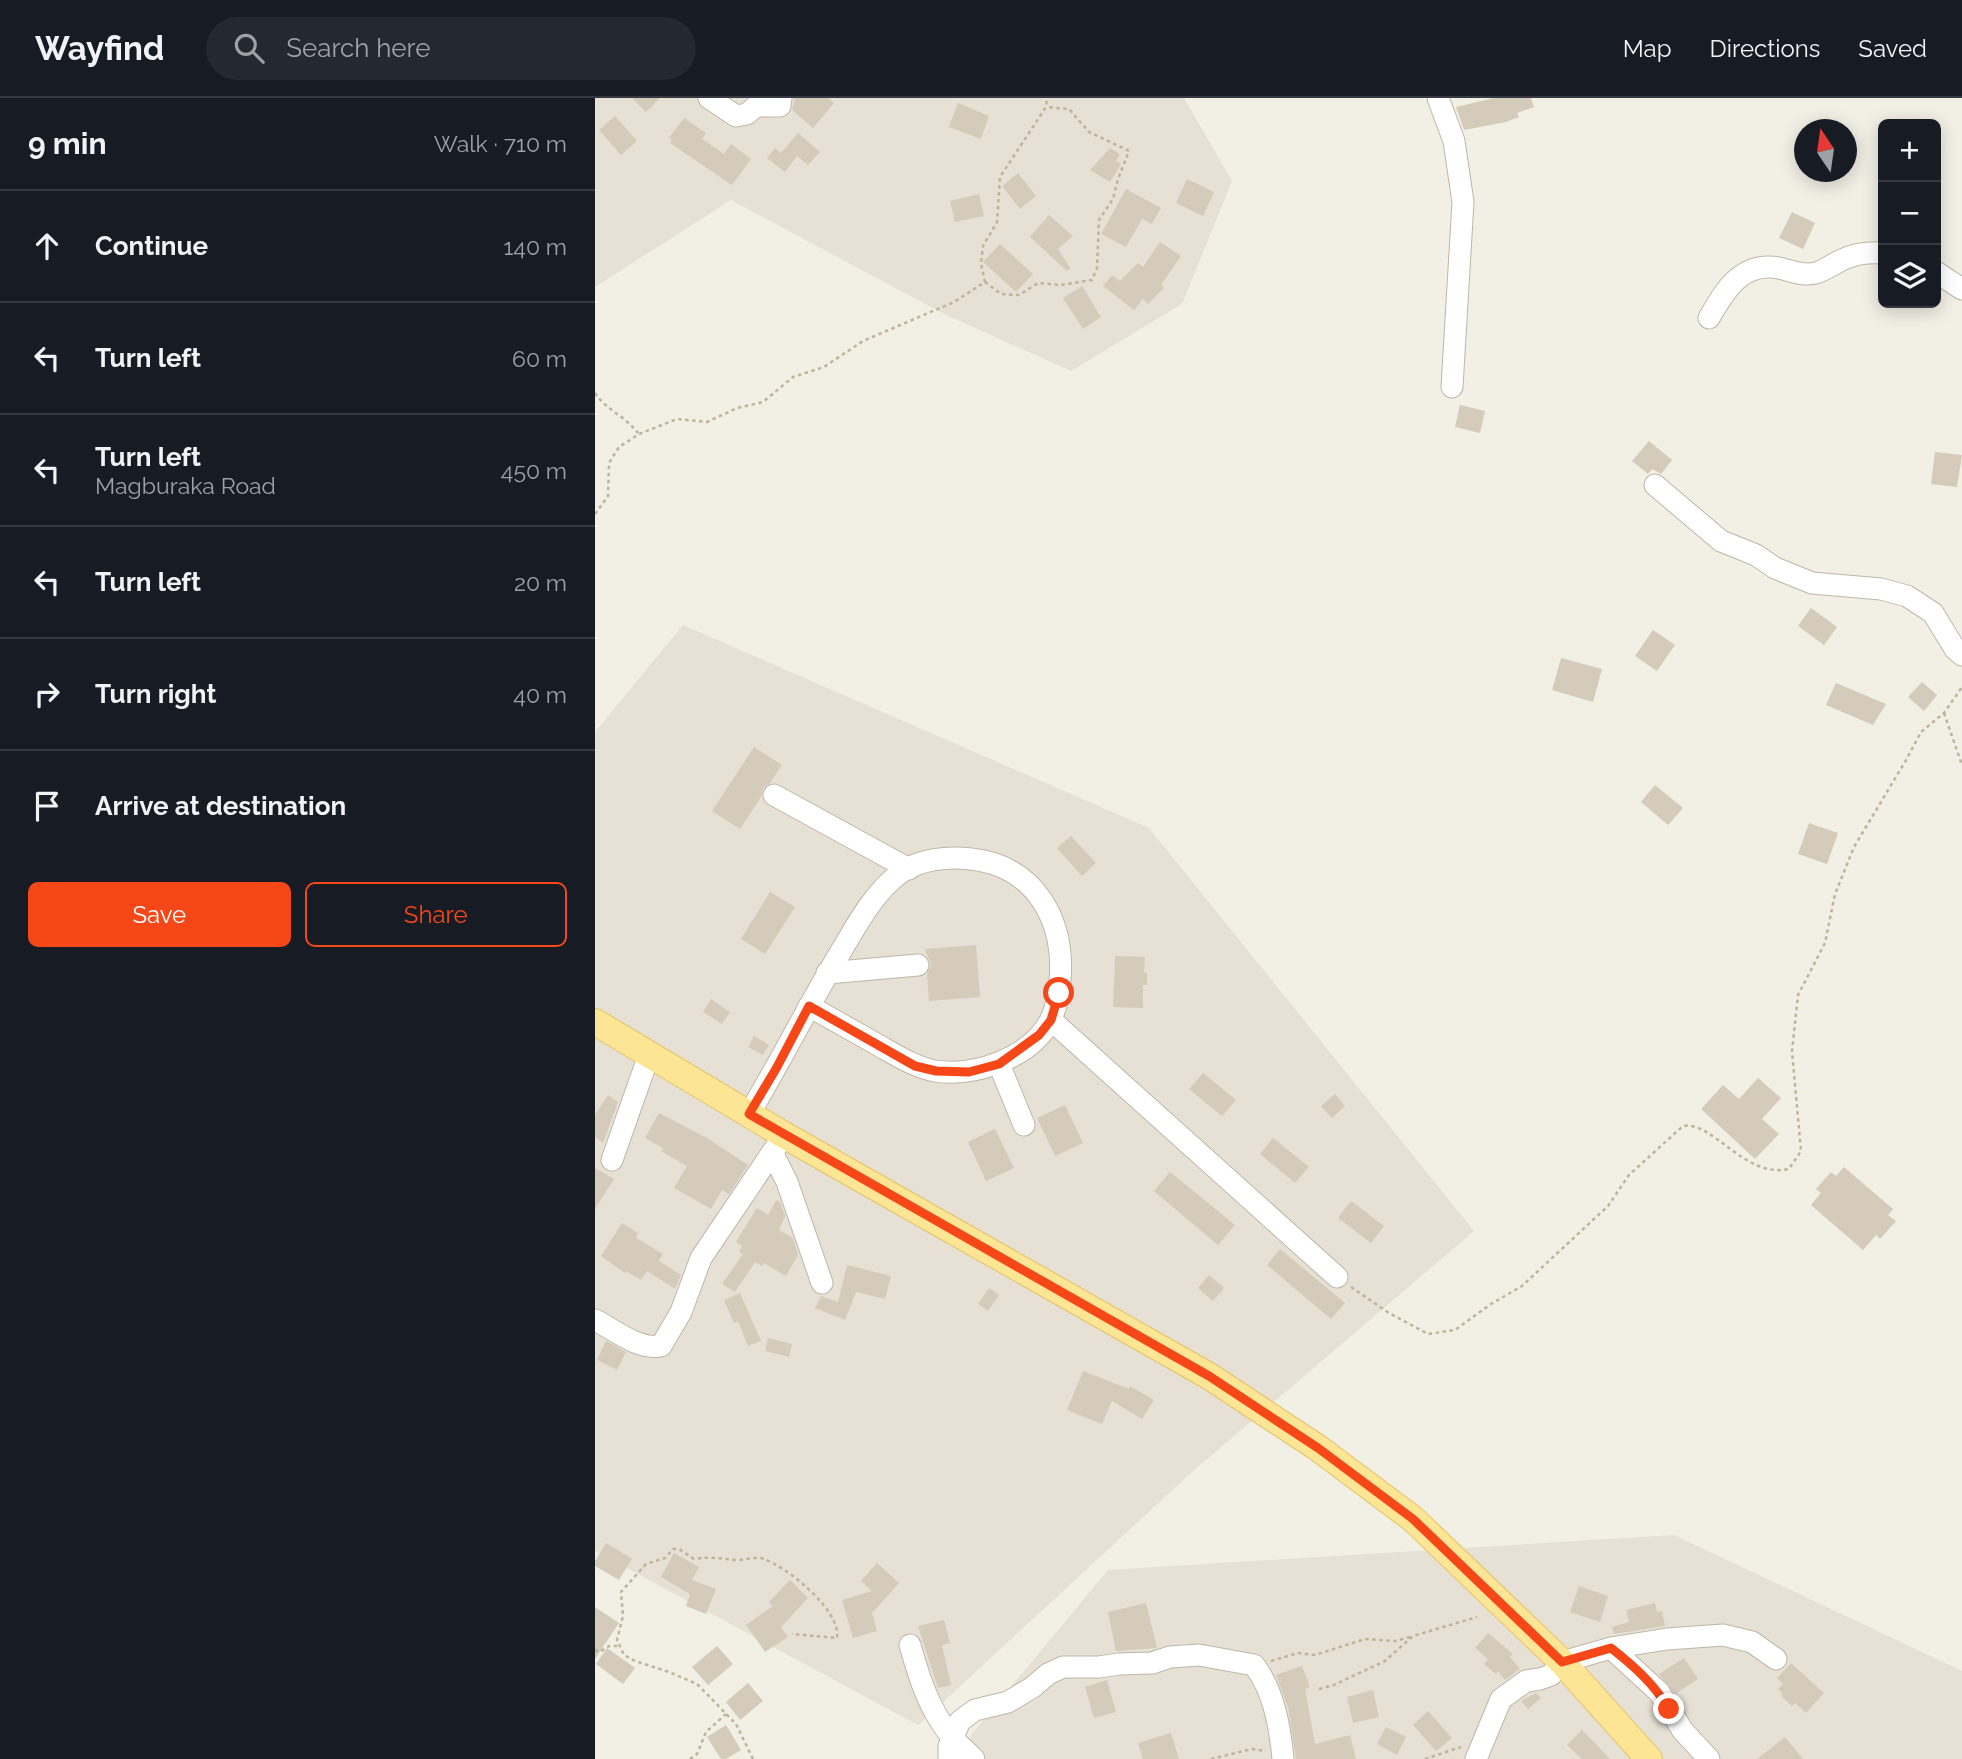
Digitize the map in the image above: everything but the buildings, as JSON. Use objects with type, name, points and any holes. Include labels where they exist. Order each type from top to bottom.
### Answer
[{"type":"main road","points":[[595,1022],[749,1114],[778,1144],[1209,1376],[1318,1448],[1413,1519],[1562,1662],[1649,1759]]},
{"type":"street","points":[[709,98],[736,116],[747,114],[756,106],[781,106],[781,98]]},
{"type":"street","points":[[1438,98],[1454,141],[1463,202],[1453,387]]},
{"type":"street","points":[[1709,318],[1723,293],[1741,275],[1758,266],[1801,275],[1819,272],[1861,252],[1878,253]]},
{"type":"street","points":[[1941,275],[1962,289]]},
{"type":"street","points":[[1655,485],[1721,541],[1756,555],[1775,568],[1812,583],[1881,589],[1907,596],[1933,613],[1955,649],[1962,654]]},
{"type":"street","points":[[775,795],[909,869]]},
{"type":"street","points":[[749,1114],[809,1006],[872,900],[901,873],[931,860],[957,857],[992,861],[1025,879],[1047,907],[1058,936],[1062,963],[1059,993],[1051,1020],[1039,1035],[999,1064],[969,1072],[936,1071],[915,1066],[809,1006]]},
{"type":"street","points":[[828,973],[918,965]]},
{"type":"street","points":[[1051,1020],[1337,1277]]},
{"type":"street","points":[[613,1160],[649,1055]]},
{"type":"street","points":[[999,1064],[1024,1125]]},
{"type":"street","points":[[778,1144],[787,1182],[822,1283]]},
{"type":"street","points":[[595,1320],[638,1343],[651,1348],[661,1346],[681,1312],[701,1258],[778,1144]]},
{"type":"street","points":[[1478,1753],[1501,1699],[1526,1681],[1551,1675],[1562,1662],[1611,1648],[1667,1639],[1723,1635],[1752,1642],[1776,1659]]},
{"type":"street","points":[[910,1645],[919,1680],[934,1710],[951,1737],[975,1759]]},
{"type":"street","points":[[1611,1648],[1659,1692],[1683,1731],[1709,1759]]},
{"type":"street","points":[[950,1759],[951,1737],[960,1721],[975,1710],[1008,1702],[1048,1674],[1063,1667],[1099,1668],[1199,1655],[1254,1665],[1264,1678],[1277,1714],[1276,1755]]},
{"type":"path","points":[[1046,107],[1069,109],[1089,132],[1129,152],[1113,199],[1099,220],[1097,268],[1092,279],[1061,285],[1038,284],[1019,295],[1001,294],[985,282],[981,264],[983,246],[997,222],[1000,177],[1046,107],[1047,98]]},
{"type":"path","points":[[595,514],[608,496],[609,463],[619,447],[639,434],[677,419],[707,422],[737,408],[763,402],[793,377],[824,366],[863,341],[954,302],[985,282]]},
{"type":"path","points":[[595,393],[600,401],[628,420],[639,434]]},
{"type":"path","points":[[1337,1277],[1389,1313],[1429,1334],[1455,1330],[1490,1304],[1522,1286],[1608,1206],[1629,1175],[1683,1126],[1688,1124],[1700,1128],[1735,1154],[1759,1166],[1773,1170],[1789,1169],[1801,1151],[1792,1051],[1798,995],[1825,943],[1835,894],[1854,847],[1921,732],[1944,713],[1962,687]]},
{"type":"path","points":[[1944,713],[1962,765]]},
{"type":"path","points":[[753,1759],[736,1724],[697,1684],[624,1655],[617,1640],[623,1616],[621,1592],[646,1564],[665,1558],[673,1549],[679,1549],[694,1559],[714,1556],[739,1560],[761,1557],[793,1574],[826,1608],[838,1629],[837,1638],[792,1634]]},
{"type":"path","points":[[1254,1665],[1298,1653],[1315,1656],[1365,1639],[1395,1641],[1478,1617]]},
{"type":"path","points":[[1319,1689],[1334,1685],[1385,1661],[1413,1636]]},
{"type":"path","points":[[595,1650],[600,1652],[609,1646],[618,1646]]},
{"type":"path","points":[[690,1759],[697,1754],[706,1732],[726,1714]]},
{"type":"path","points":[[1425,1759],[1470,1744],[1478,1753]]},
{"type":"path","points":[[1211,1759],[1252,1749],[1276,1755]]},
{"type":"shaded area","points":[[595,98],[1184,98],[1232,181],[1182,304],[1071,371],[944,314],[731,200],[595,287]]},
{"type":"shaded area","points":[[683,625],[1149,828],[1474,1231],[1193,1471],[918,1725],[595,1551],[595,732]]},
{"type":"shaded area","points":[[1674,1535],[1962,1671],[1962,1759],[951,1759],[1108,1570]]},
{"type":"route","points":[[1059,993],[1051,1020],[1039,1035],[999,1064],[969,1072],[936,1071],[915,1066],[809,1006],[749,1114],[1209,1376],[1318,1448],[1413,1519],[1562,1662],[1611,1648],[1659,1692],[1669,1709]]}]
